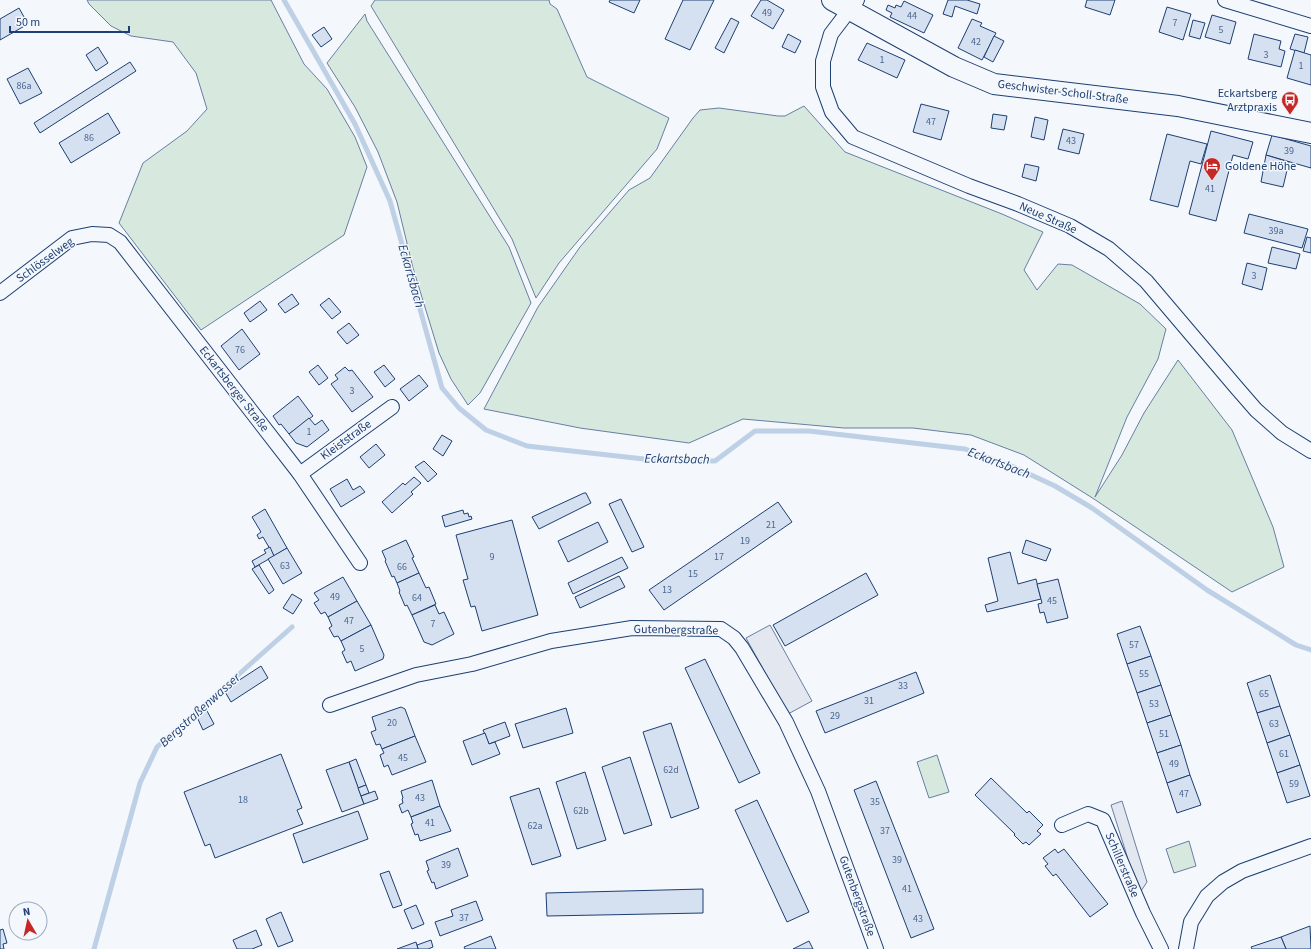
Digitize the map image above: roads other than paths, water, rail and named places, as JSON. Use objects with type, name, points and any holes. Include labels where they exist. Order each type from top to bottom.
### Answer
[{"type":"street","name":"Geschwister-Scholl-Straße","points":[[832,0],[854,5],[954,68],[994,84],[1178,106],[1311,133]]},
{"type":"street","points":[[1226,0],[1311,26]]},
{"type":"street","name":"Neue Straße","points":[[854,5],[831,34],[823,61],[823,87],[832,112],[853,137],[969,186],[1070,226],[1109,249],[1146,281],[1256,410],[1282,433],[1311,451]]},
{"type":"street","name":"Schlösselweg","points":[[0,293],[72,238],[92,234]]},
{"type":"street","name":"Eckartsberger Straße","points":[[92,234],[109,235],[120,242],[300,474],[360,563]]},
{"type":"street","name":"Kleiststraße","points":[[300,474],[392,407]]},
{"type":"street","name":"Gutenbergstraße","points":[[330,705],[416,675],[472,664],[551,641],[632,628],[721,629],[734,638],[742,648],[786,722],[818,791],[876,949]]},
{"type":"street","name":"Schillerstraße","points":[[1062,825],[1088,814],[1103,820],[1143,913],[1161,949]]},
{"type":"street","points":[[1186,949],[1191,922],[1207,896],[1223,882],[1242,871],[1311,846]]},
{"type":"waterway","name":"Eckartsbach","points":[[284,0],[355,124],[390,201],[442,388],[459,408],[486,430],[527,446],[653,460],[715,461],[755,431],[809,431],[965,449],[1014,467],[1055,486],[1092,508],[1207,590],[1296,645],[1311,650]]},
{"type":"waterway","name":"Bergstraßenwasser","points":[[94,949],[140,783],[157,747],[292,627]]},
{"type":"place","name":"Eckartsberg Arztpraxis","points":[[1290,115]]},
{"type":"place","name":"Goldene Höhe","points":[[1212,181]]}]
